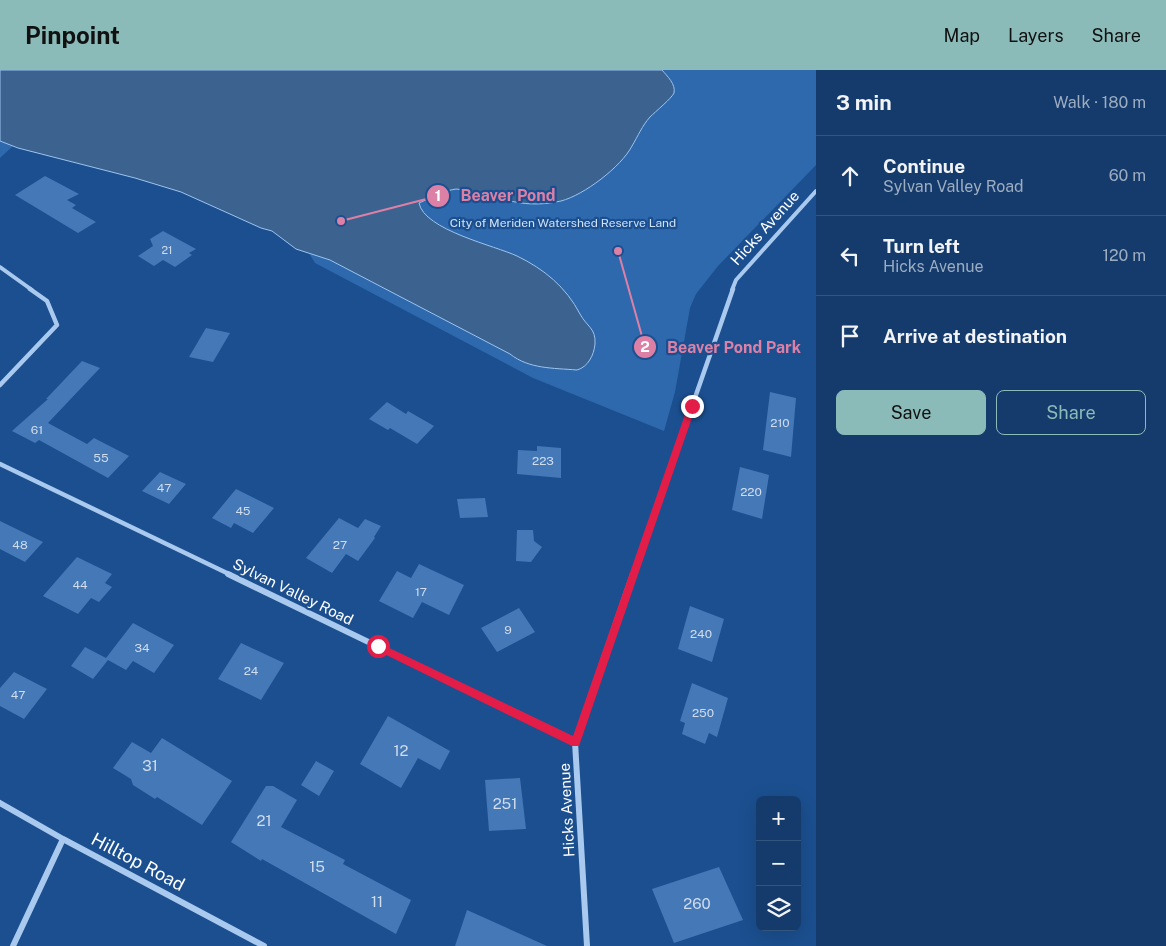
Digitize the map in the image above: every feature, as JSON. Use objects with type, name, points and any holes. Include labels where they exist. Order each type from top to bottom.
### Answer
[{"type":"street","name":"Hicks Avenue","points":[[587,946],[575,742],[736,280],[816,191]]},
{"type":"street","points":[[0,267],[48,301],[57,325],[0,384]]},
{"type":"street","name":"Sylvan Valley Road","points":[[0,464],[575,742]]},
{"type":"street","name":"Hilltop Road","points":[[0,803],[63,839],[264,946]]},
{"type":"street","points":[[13,946],[63,839]]},
{"type":"green space","name":"City of Meriden Watershed Reserve Land","points":[[0,70],[816,70],[816,165],[718,266],[696,294],[690,308],[675,392],[664,431],[533,378],[315,263],[309,253],[296,249],[272,231],[261,228],[181,192],[13,146],[0,158]]},
{"type":"shaded area","name":"City of Meriden Watershed Reserve Land","points":[[0,70],[662,70],[671,80],[674,86],[674,93],[647,120],[620,163],[591,186],[570,198],[545,204],[519,203],[456,189],[446,191],[419,203],[424,213],[433,221],[462,236],[517,256],[545,273],[561,287],[593,331],[595,339],[590,360],[577,370],[542,367],[525,363],[330,260],[296,249],[272,231],[261,228],[181,192],[135,178],[18,148],[0,141]]},
{"type":"building","points":[[45,176],[79,194],[67,200],[76,205],[72,208],[96,222],[78,233],[15,195]]},
{"type":"building","points":[[163,231],[196,249],[189,253],[192,255],[175,267],[163,260],[154,266],[138,256],[153,246],[150,239]]},
{"type":"building","points":[[206,328],[230,333],[213,362],[189,357]]},
{"type":"building","points":[[82,361],[100,368],[48,423],[87,444],[94,438],[129,456],[108,478],[39,440],[35,443],[12,431],[48,399],[46,399]]},
{"type":"building","points":[[770,392],[796,398],[791,457],[763,450]]},
{"type":"building","points":[[387,402],[406,414],[408,411],[434,426],[417,444],[390,428],[388,430],[369,419]]},
{"type":"building","points":[[537,446],[561,448],[561,478],[517,474],[518,450],[537,451]]},
{"type":"building","points":[[740,467],[769,475],[762,519],[732,510]]},
{"type":"building","points":[[160,472],[186,484],[169,504],[142,491]]},
{"type":"building","points":[[236,489],[274,508],[253,533],[234,523],[231,528],[212,518]]},
{"type":"building","points":[[485,498],[488,517],[460,518],[457,499]]},
{"type":"building","points":[[339,518],[358,528],[365,519],[381,526],[375,538],[358,561],[346,554],[332,573],[306,558]]},
{"type":"building","points":[[0,521],[43,542],[25,562],[0,549]]},
{"type":"building","points":[[517,530],[533,530],[534,541],[542,547],[531,562],[516,561]]},
{"type":"building","points":[[77,557],[112,574],[105,583],[112,587],[99,602],[91,598],[78,614],[43,596]]},
{"type":"building","points":[[419,564],[464,585],[449,615],[422,602],[413,618],[379,601],[397,571],[411,578]]},
{"type":"building","points":[[690,606],[724,619],[712,662],[678,649]]},
{"type":"building","points":[[519,608],[535,632],[497,652],[481,628]]},
{"type":"building","points":[[133,623],[174,645],[154,673],[133,661],[126,670],[108,660],[93,679],[71,666],[85,647],[106,658]]},
{"type":"building","points":[[241,643],[284,663],[261,700],[218,679]]},
{"type":"building","points":[[14,672],[47,689],[24,719],[0,706],[0,688]]},
{"type":"building","points":[[692,683],[728,698],[717,737],[709,733],[705,744],[682,734],[685,723],[680,721]]},
{"type":"building","points":[[388,716],[450,751],[440,770],[418,758],[401,788],[360,764]]},
{"type":"building","points":[[162,738],[232,781],[202,825],[157,797],[155,799],[133,785],[131,779],[113,768],[132,742],[151,753]]},
{"type":"building","points":[[316,761],[334,771],[319,796],[301,785]]},
{"type":"building","points":[[520,778],[526,829],[489,831],[485,780]]},
{"type":"building","points":[[266,786],[273,786],[297,800],[281,827],[345,860],[343,864],[411,900],[396,934],[262,859],[261,861],[231,842]]},
{"type":"building","points":[[719,867],[743,920],[674,943],[652,889]]},
{"type":"building","points":[[467,910],[547,946],[455,946]]},
{"type":"place","name":"Beaver Pond","points":[[341,221]]},
{"type":"place","name":"Beaver Pond Park","points":[[618,251]]},
{"type":"route","points":[[378,646],[575,742],[692,406]]}]
